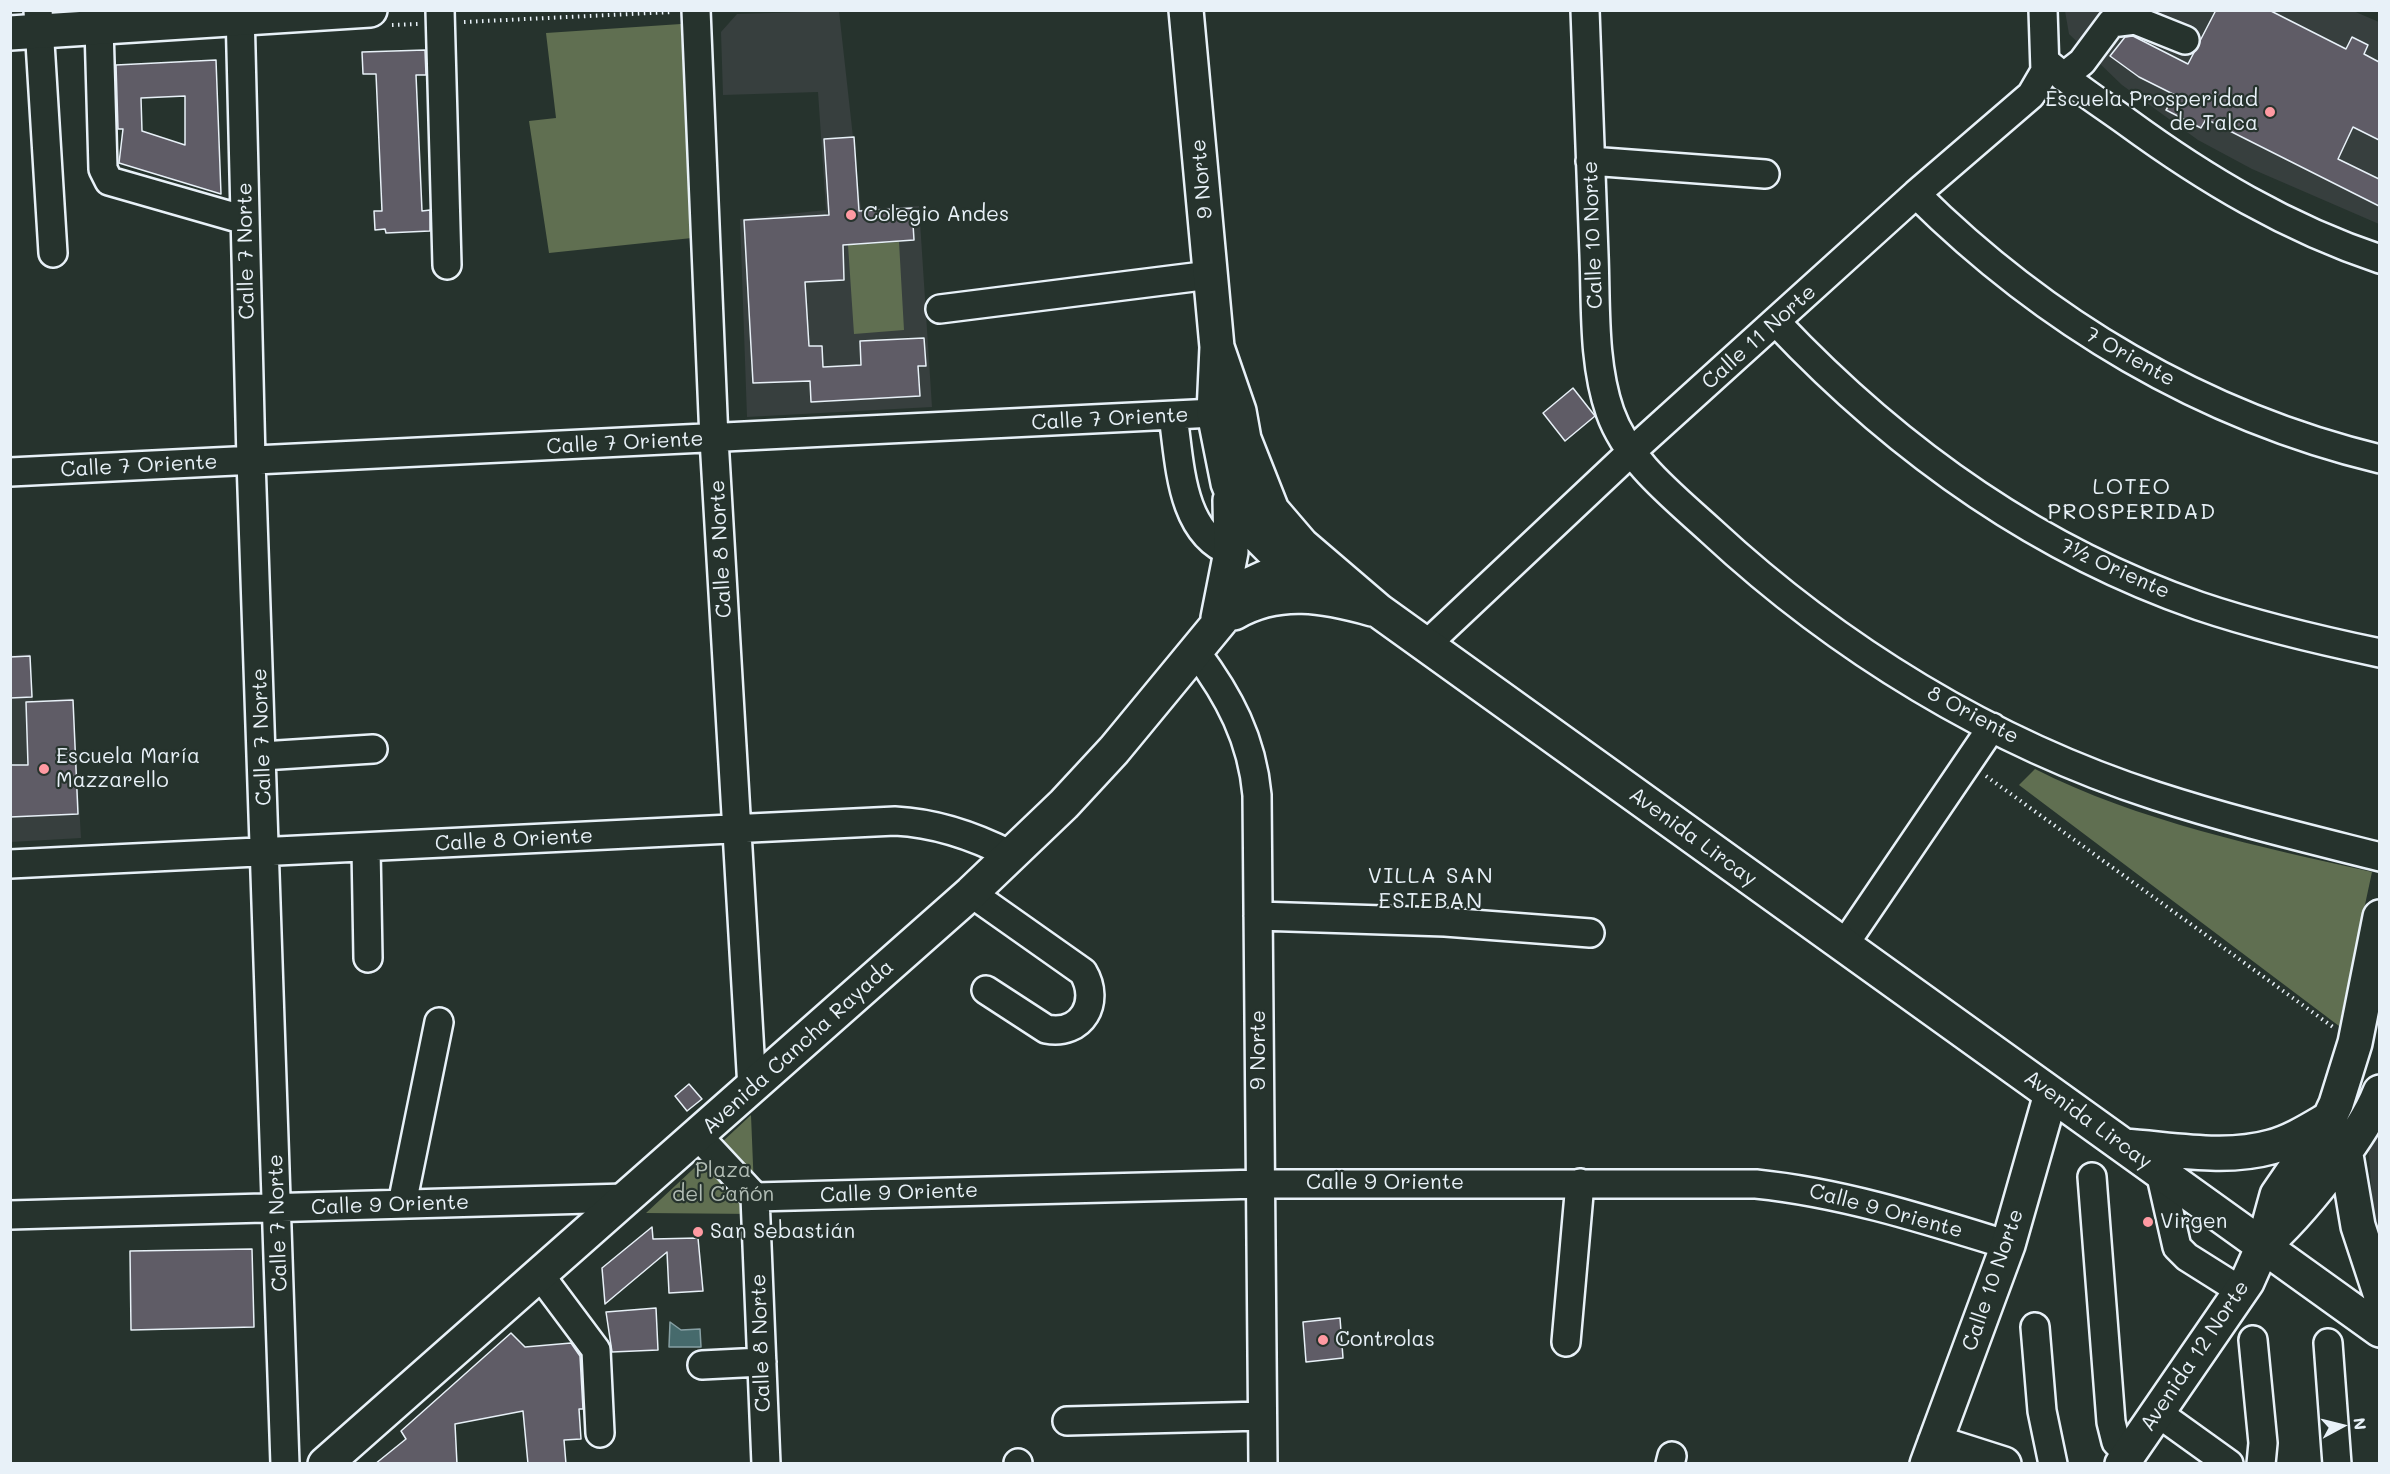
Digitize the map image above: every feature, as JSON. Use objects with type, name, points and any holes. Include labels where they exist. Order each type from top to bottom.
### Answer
[{"type":"main road","points":[[29,25],[99,27],[240,15],[370,10]]},
{"type":"main road","name":"9 Norte","points":[[1186,10],[1217,347],[1226,412],[1242,479]]},
{"type":"main road","points":[[1239,598],[1243,544],[1242,479]]},
{"type":"main road","name":"Avenida Lircay","points":[[1242,479],[1272,510],[1337,588],[1379,611],[2379,1330]]},
{"type":"main road","points":[[1243,544],[1293,568]]},
{"type":"main road","points":[[1216,627],[1243,544]]},
{"type":"main road","name":"Avenida Cancha Rayada","points":[[325,1464],[971,893],[1114,750],[1239,598],[1251,585],[1273,573],[1293,568],[1327,570],[1337,588],[1262,600],[1229,615],[1216,627]]},
{"type":"main road","name":"Avenida 12 Norte","points":[[2125,1459],[2241,1291],[2263,1246],[2277,1195],[2329,1119],[2342,1088],[2355,1043],[2379,917]]},
{"type":"main road","name":"Calle 10 Norte","points":[[1931,1453],[2008,1245],[2051,1094]]},
{"type":"main road","name":"Avenida 12 Norte","points":[[2263,1246],[2285,1227],[2376,1109]]},
{"type":"main road","points":[[2124,1146],[2207,1152],[2245,1152],[2271,1148],[2329,1119]]},
{"type":"main road","points":[[2345,1149],[2358,1226],[2379,1293]]},
{"type":"main road","points":[[1931,1453],[2004,1464]]},
{"type":"street","points":[[440,10],[447,265]]},
{"type":"street","name":"Calle 8 Norte","points":[[696,10],[714,439],[752,1088]]},
{"type":"street","name":"Calle 10 Norte","points":[[1585,10],[1596,314],[1602,380],[1616,427],[1631,453]]},
{"type":"street","name":"Calle 11 Norte","points":[[1426,645],[1631,453],[1916,194],[2031,95],[2042,80],[2055,69],[2043,10]]},
{"type":"street","name":"Calle 7 Norte","points":[[240,15],[251,460],[285,1464]]},
{"type":"street","points":[[2055,69],[2082,62],[2110,23],[2135,20],[2185,40]]},
{"type":"street","points":[[29,25],[53,254]]},
{"type":"street","points":[[99,27],[103,169],[109,181],[245,220]]},
{"type":"street","points":[[2055,69],[2168,152],[2222,187],[2291,224],[2379,259]]},
{"type":"street","points":[[1590,161],[1765,174]]},
{"type":"street","name":"7 Oriente","points":[[1916,194],[1986,260],[2022,289],[2124,356],[2232,410],[2326,444],[2379,459]]},
{"type":"street","points":[[940,309],[1210,275]]},
{"type":"street","name":"7½ Oriente","points":[[1776,322],[1830,377],[1893,432],[1986,501],[2037,533],[2114,572],[2198,605],[2304,636],[2379,653]]},
{"type":"street","name":"Calle 7 Oriente","points":[[10,472],[1226,412]]},
{"type":"street","points":[[1173,416],[1182,474],[1194,518],[1216,547],[1243,544]]},
{"type":"street","name":"8 Oriente","points":[[1631,453],[1726,546],[1802,608],[1890,669],[1992,727],[2046,753],[2155,796],[2379,857]]},
{"type":"street","name":"9 Norte","points":[[1196,652],[1232,706],[1252,754],[1257,795],[1263,1464]]},
{"type":"street","points":[[1844,945],[1992,727]]},
{"type":"street","points":[[262,756],[373,749]]},
{"type":"street","name":"Calle 8 Oriente","points":[[10,864],[917,822],[958,832],[1011,855]]},
{"type":"street","points":[[366,848],[368,958]]},
{"type":"street","points":[[971,893],[1083,972],[1091,985],[1092,1000],[1086,1013],[1076,1022],[1056,1031],[1046,1029],[986,990]]},
{"type":"street","points":[[1258,916],[1423,921],[1590,933]]},
{"type":"street","points":[[402,1204],[439,1022]]},
{"type":"street","points":[[698,1136],[755,1197]]},
{"type":"street","name":"Avenida Lircay","points":[[2160,1172],[2177,1247],[2187,1257],[2241,1291]]},
{"type":"street","points":[[2092,1177],[2111,1422],[2116,1442],[2125,1459]]},
{"type":"street","name":"Calle 9 Oriente","points":[[755,1197],[1260,1184],[1716,1182],[1797,1188],[1865,1202],[2008,1245]]},
{"type":"street","points":[[1566,1342],[1580,1183]]},
{"type":"street","name":"Calle 8 Norte","points":[[755,1197],[766,1464]]},
{"type":"street","name":"Calle 9 Oriente","points":[[10,1215],[626,1198]]},
{"type":"street","points":[[540,1275],[596,1350],[600,1433]]},
{"type":"street","points":[[2035,1327],[2042,1411],[2053,1464]]},
{"type":"street","points":[[2253,1340],[2263,1443],[2261,1464]]},
{"type":"street","points":[[2328,1343],[2337,1464]]},
{"type":"street","points":[[702,1365],[762,1362]]},
{"type":"street","points":[[2158,1413],[2229,1464]]},
{"type":"street","points":[[1067,1421],[1262,1416]]},
{"type":"path","points":[[1968,763],[2355,1043]]},
{"type":"shaded area","name":"Escuela Prosperidad de Talca","points":[[2351,10],[2379,22],[2379,224],[2252,169],[2198,140],[2122,85],[2069,34],[2065,11]]},
{"type":"shaded area","name":"Colegio Andes","points":[[839,11],[861,209],[919,206],[932,407],[747,417],[740,219],[826,210],[818,92],[723,95],[721,32],[737,14]]},
{"type":"shaded area","name":"Escuela María Mazzarello","points":[[30,654],[33,701],[73,698],[81,838],[11,842],[11,655]]},
{"type":"shaded area","points":[[2379,1134],[2379,1236],[2374,1220],[2368,1144]]},
{"type":"green space","points":[[681,24],[692,238],[549,253],[529,121],[556,118],[546,33]]},
{"type":"green space","points":[[899,242],[904,330],[854,334],[848,245]]},
{"type":"green space","points":[[2035,769],[2115,804],[2157,818],[2243,842],[2372,872],[2339,1026],[2019,785]]},
{"type":"green space","name":"Plaza del Cañón","points":[[751,1115],[755,1214],[646,1213]]},
{"type":"water","points":[[670,1322],[681,1330],[700,1329],[701,1347],[669,1347]]},
{"type":"building","name":"Escuela Prosperidad de Talca","points":[[2216,10],[2269,10],[2346,49],[2352,37],[2368,45],[2364,54],[2379,62],[2379,140],[2353,127],[2338,159],[2379,179],[2379,206],[2206,119],[2201,128],[2166,110],[2175,95],[2139,77],[2110,56],[2125,37],[2133,36],[2188,64]]},
{"type":"building","points":[[425,50],[426,75],[416,75],[422,211],[430,210],[430,231],[386,233],[385,229],[375,230],[374,211],[382,211],[376,74],[363,74],[362,52]]},
{"type":"building","points":[[216,60],[221,194],[119,163],[123,129],[118,129],[116,65]],"holes":[[[185,96],[185,145],[142,131],[141,98]]]},
{"type":"building","points":[[854,137],[859,211],[912,208],[914,240],[843,245],[844,280],[805,282],[809,346],[822,346],[823,367],[861,365],[860,341],[924,338],[926,366],[918,366],[920,396],[811,402],[810,381],[753,383],[744,220],[829,215],[824,139]]},
{"type":"building","points":[[1573,388],[1595,416],[1565,441],[1543,413]]},
{"type":"building","points":[[30,656],[32,697],[10,698],[10,657]]},
{"type":"building","name":"Escuela María Mazzarello","points":[[73,700],[78,814],[10,817],[10,765],[28,765],[26,702]]},
{"type":"building","points":[[689,1084],[702,1099],[687,1111],[675,1096]]},
{"type":"building","points":[[652,1227],[653,1239],[698,1238],[703,1291],[669,1293],[667,1252],[605,1304],[602,1268]]},
{"type":"building","points":[[252,1249],[254,1327],[131,1330],[130,1251]]},
{"type":"building","points":[[656,1308],[658,1350],[612,1352],[606,1312]]},
{"type":"building","name":"Controlas","points":[[1340,1318],[1343,1358],[1306,1362],[1303,1322]]},
{"type":"building","points":[[511,1333],[525,1347],[571,1343],[580,1356],[583,1409],[579,1409],[581,1439],[564,1440],[566,1464],[528,1464],[523,1411],[455,1424],[457,1464],[375,1464],[406,1439],[401,1431]]},
{"type":"place","name":"Escuela Prosperidad de Talca","points":[[2270,112]]},
{"type":"place","name":"Colegio Andes","points":[[851,215]]},
{"type":"place","name":"Escuela María Mazzarello","points":[[44,769]]},
{"type":"place","name":"Virgen","points":[[2148,1222]]},
{"type":"place","name":"San Sebastián","points":[[698,1232]]},
{"type":"place","name":"Controlas","points":[[1323,1340]]},
{"type":"district","name":"LOTEO PROSPERIDAD","points":[[2132,500]]},
{"type":"district","name":"VILLA SAN ESTEBAN","points":[[1431,888]]}]
